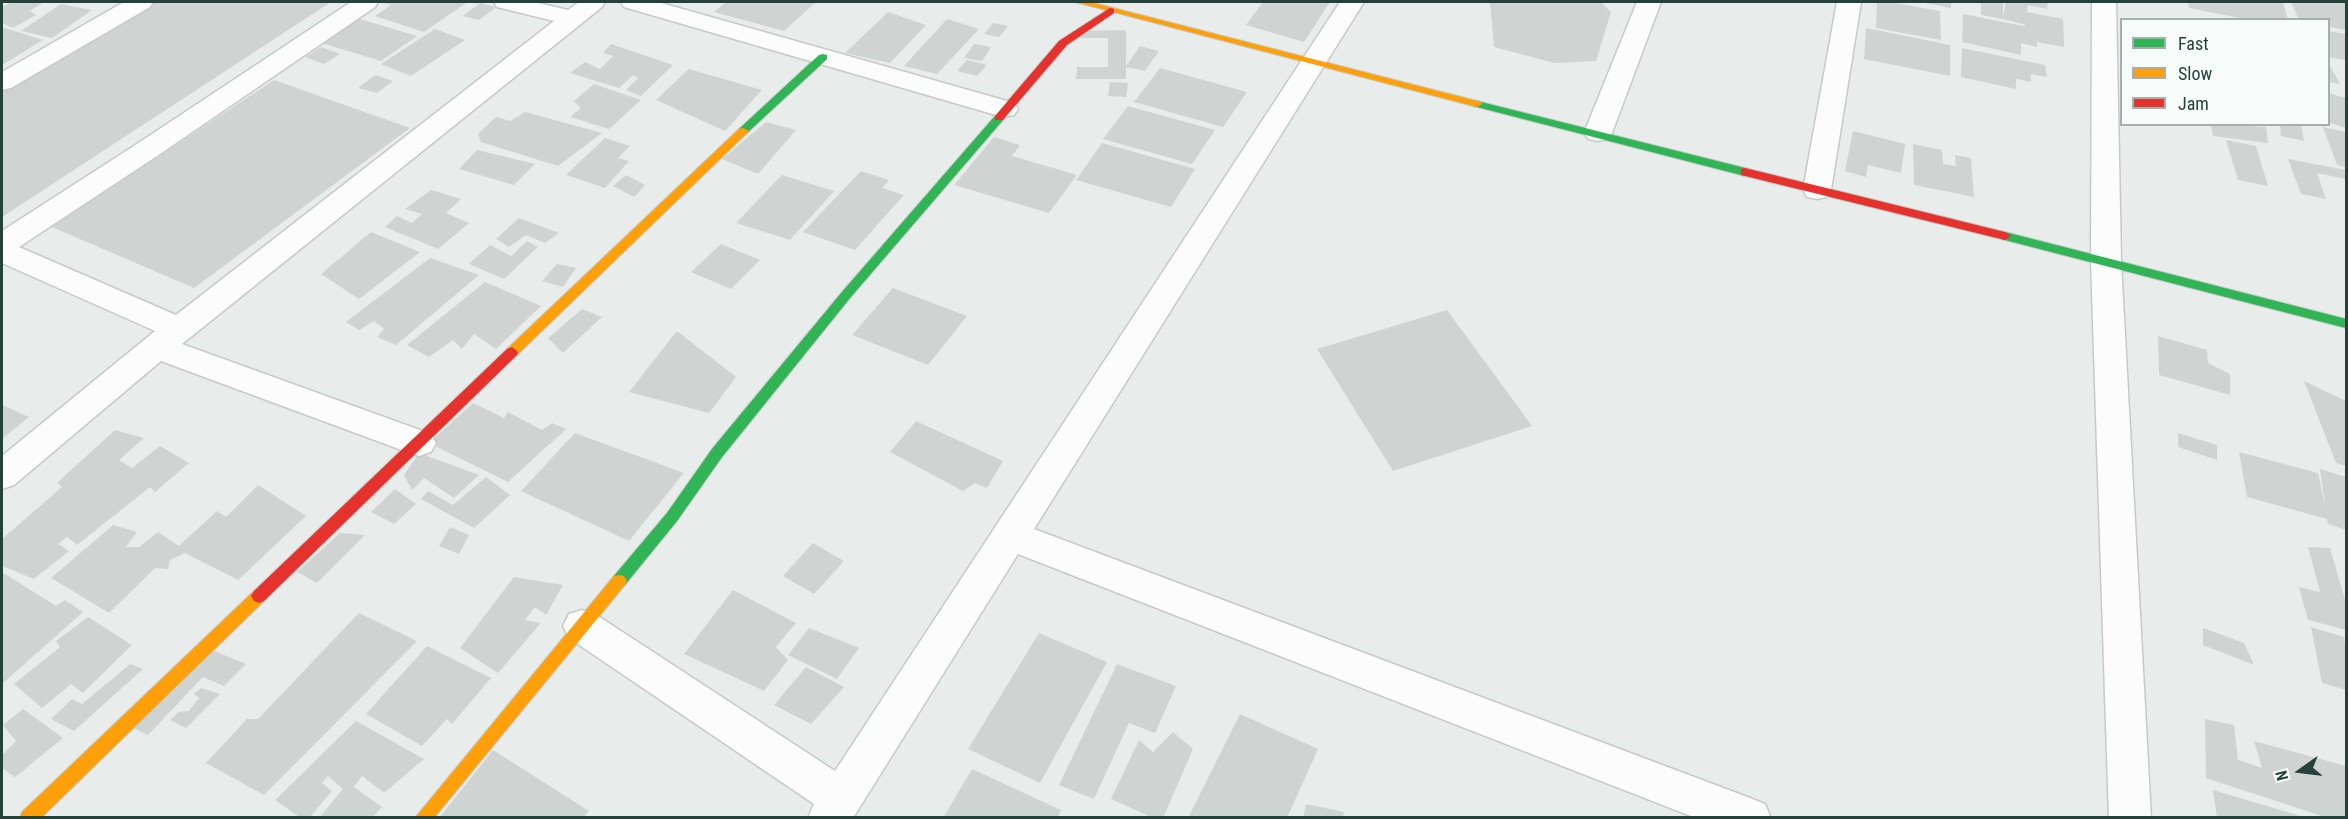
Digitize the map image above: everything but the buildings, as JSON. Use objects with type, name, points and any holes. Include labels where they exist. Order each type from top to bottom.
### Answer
[{"type":"street","points":[[2,82],[141,2]]},
{"type":"street","points":[[2,244],[150,148],[366,2]]},
{"type":"street","points":[[506,2],[583,10]]},
{"type":"street","points":[[633,2],[1005,109]]},
{"type":"street","points":[[1080,2],[1817,190],[2106,261],[2346,324]]},
{"type":"street","points":[[582,626],[835,808],[1352,2]]},
{"type":"street","points":[[1598,134],[1649,2]]},
{"type":"street","points":[[1817,190],[1849,2]]},
{"type":"street","points":[[2104,2],[2106,261],[2130,818]]},
{"type":"street","points":[[2,475],[168,338],[583,10]]},
{"type":"street","points":[[423,818],[672,518],[717,453],[846,295],[1063,43],[1110,11]]},
{"type":"street","points":[[28,818],[718,154],[823,57]]},
{"type":"street","points":[[2,251],[168,338],[418,443]]},
{"type":"street","points":[[1008,535],[1702,808],[1750,818]]},
{"type":"traffic: fast","points":[[743,131],[823,57]]},
{"type":"traffic: fast","points":[[1477,104],[1745,172]]},
{"type":"traffic: fast","points":[[619,581],[672,517],[717,453],[846,295],[999,118]]},
{"type":"traffic: fast","points":[[2005,236],[2346,324]]},
{"type":"traffic: slow","points":[[1080,2],[1477,104]]},
{"type":"traffic: slow","points":[[512,352],[743,131]]},
{"type":"traffic: slow","points":[[423,818],[619,581]]},
{"type":"traffic: slow","points":[[28,818],[259,596]]},
{"type":"traffic: jam","points":[[999,118],[1063,43],[1110,11]]},
{"type":"traffic: jam","points":[[1745,172],[2005,236]]},
{"type":"traffic: jam","points":[[259,596],[512,352]]}]
